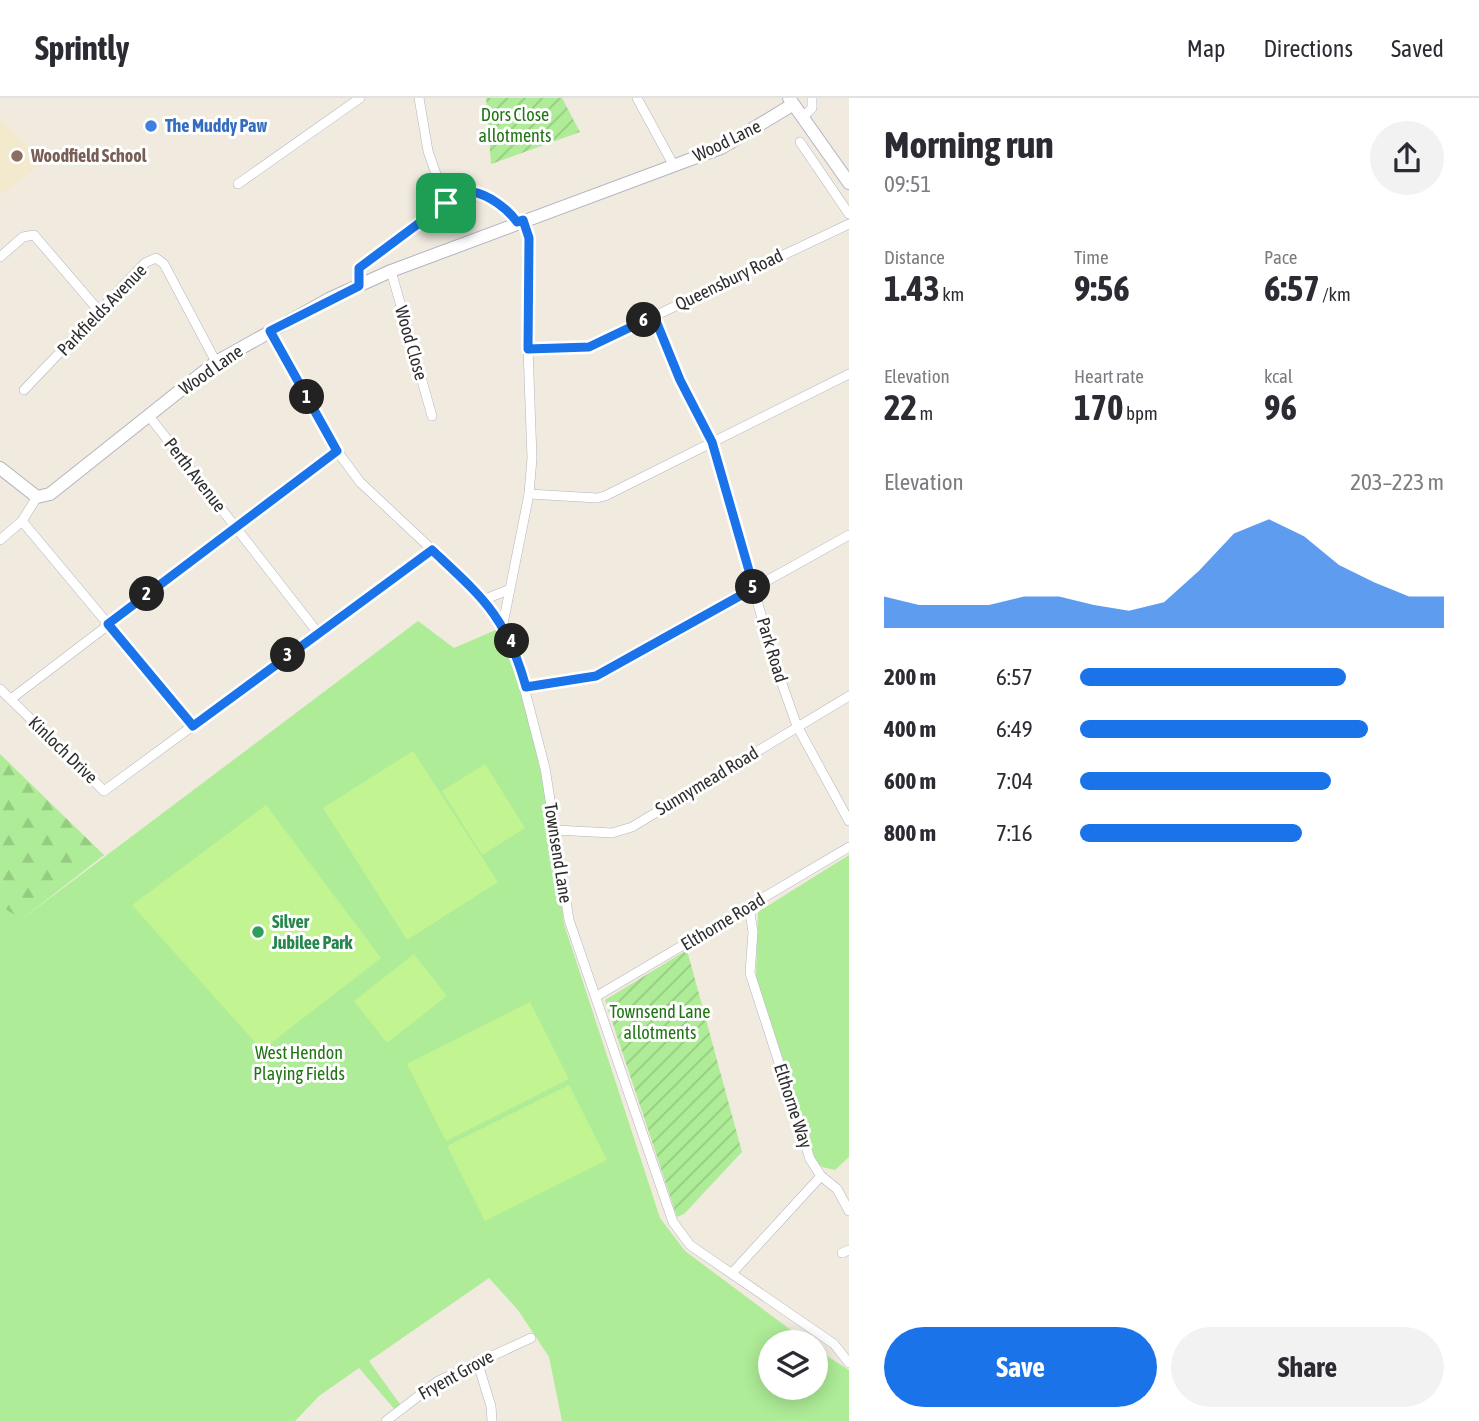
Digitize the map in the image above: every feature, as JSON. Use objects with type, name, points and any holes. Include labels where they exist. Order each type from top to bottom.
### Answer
[{"type":"street","points":[[238,184],[360,98]]},
{"type":"street","points":[[419,98],[428,151],[446,203]]},
{"type":"street","points":[[637,98],[674,166]]},
{"type":"street","points":[[803,117],[812,108],[813,98]]},
{"type":"street","points":[[790,102],[844,167],[849,183]]},
{"type":"street","name":"Wood Lane","points":[[37,497],[50,494],[216,362],[270,331],[391,271],[733,142],[790,102]]},
{"type":"street","points":[[800,142],[849,215]]},
{"type":"street","points":[[359,286],[359,268],[446,203],[472,192],[481,193],[511,213],[520,221],[529,238],[528,349],[532,458],[529,494],[503,624]]},
{"type":"street","name":"Queensbury Road","points":[[528,349],[589,347],[849,223]]},
{"type":"street","points":[[0,257],[23,237],[34,234],[100,312]]},
{"type":"street","name":"Parkfields Avenue","points":[[24,390],[145,263],[156,258],[164,264],[216,362]]},
{"type":"street","name":"Wood Close","points":[[391,271],[432,416]]},
{"type":"street","name":"Park Road","points":[[654,316],[680,380],[712,442],[797,726],[849,821]]},
{"type":"street","name":"Townsend Lane","points":[[270,331],[337,451],[360,482],[484,600],[503,624],[516,649],[555,830],[569,920],[673,1223],[690,1245],[733,1272],[834,1344],[849,1363]]},
{"type":"street","points":[[529,494],[597,498],[849,374]]},
{"type":"street","name":"Perth Avenue","points":[[149,416],[318,633]]},
{"type":"street","points":[[10,699],[337,451]]},
{"type":"street","points":[[0,468],[37,497],[22,521],[0,540]]},
{"type":"street","points":[[22,521],[193,726]]},
{"type":"street","points":[[526,687],[596,676],[849,535]]},
{"type":"street","name":"Kinloch Drive","points":[[0,689],[104,791],[432,550]]},
{"type":"street","points":[[484,600],[508,590]]},
{"type":"street","name":"Sunnymead Road","points":[[555,830],[612,833],[632,827],[849,696]]},
{"type":"street","name":"Elthorne Road","points":[[597,996],[849,847]]},
{"type":"street","name":"Elthorne Way","points":[[749,907],[753,932],[750,973],[810,1159],[821,1176],[837,1189],[849,1211]]},
{"type":"street","points":[[733,1272],[821,1176]]},
{"type":"street","name":"Fryent Grove","points":[[386,1421],[438,1381],[531,1338]]},
{"type":"street","points":[[477,1361],[491,1406],[492,1421]]},
{"type":"shaded area","name":"Woodfield School","points":[[0,118],[29,147],[40,165],[0,195]]},
{"type":"green space","name":"Dors Close allotments","points":[[486,98],[562,98],[580,132],[491,164]]},
{"type":"green space","name":"West Hendon Playing Fields","points":[[418,621],[454,648],[498,629],[519,678],[553,826],[564,924],[660,1218],[685,1251],[791,1330],[758,1330],[758,1400],[828,1400],[828,1357],[849,1370],[849,1421],[562,1421],[549,1357],[518,1310],[489,1278],[369,1361],[402,1407],[396,1411],[359,1368],[319,1396],[295,1421],[0,1421],[0,906],[22,919]]},
{"type":"green space","points":[[413,751],[498,882],[407,940],[323,808]]},
{"type":"green space","points":[[0,754],[104,855],[22,919],[0,915]]},
{"type":"green space","points":[[485,764],[525,828],[482,855],[442,791]]},
{"type":"green space","name":"Silver Jubilee Park","points":[[266,805],[381,958],[262,1050],[132,905]]},
{"type":"green space","points":[[849,855],[849,1157],[835,1170],[822,1167],[815,1160],[756,976],[758,912]]},
{"type":"green space","name":"Townsend Lane allotments","points":[[687,950],[742,1152],[684,1214],[677,1217],[605,1000]]},
{"type":"green space","points":[[414,954],[447,996],[387,1043],[354,1001]]},
{"type":"green space","points":[[530,1002],[569,1079],[446,1141],[407,1064]]},
{"type":"green space","points":[[569,1085],[607,1160],[485,1221],[447,1146]]},
{"type":"place","name":"The Muddy Paw","points":[[151,126]]},
{"type":"place","name":"Woodfield School","points":[[17,156]]},
{"type":"place","name":"Silver Jubilee Park","points":[[258,932]]},
{"type":"route","points":[[472,192],[481,193],[511,213],[517,222],[523,220],[529,238],[528,349],[589,347],[654,316],[680,380],[712,442],[754,588],[596,676],[526,687],[516,649],[503,624],[475,590],[432,550],[193,726],[108,624],[337,451],[270,331],[359,286],[359,268],[446,203],[472,192]]}]
